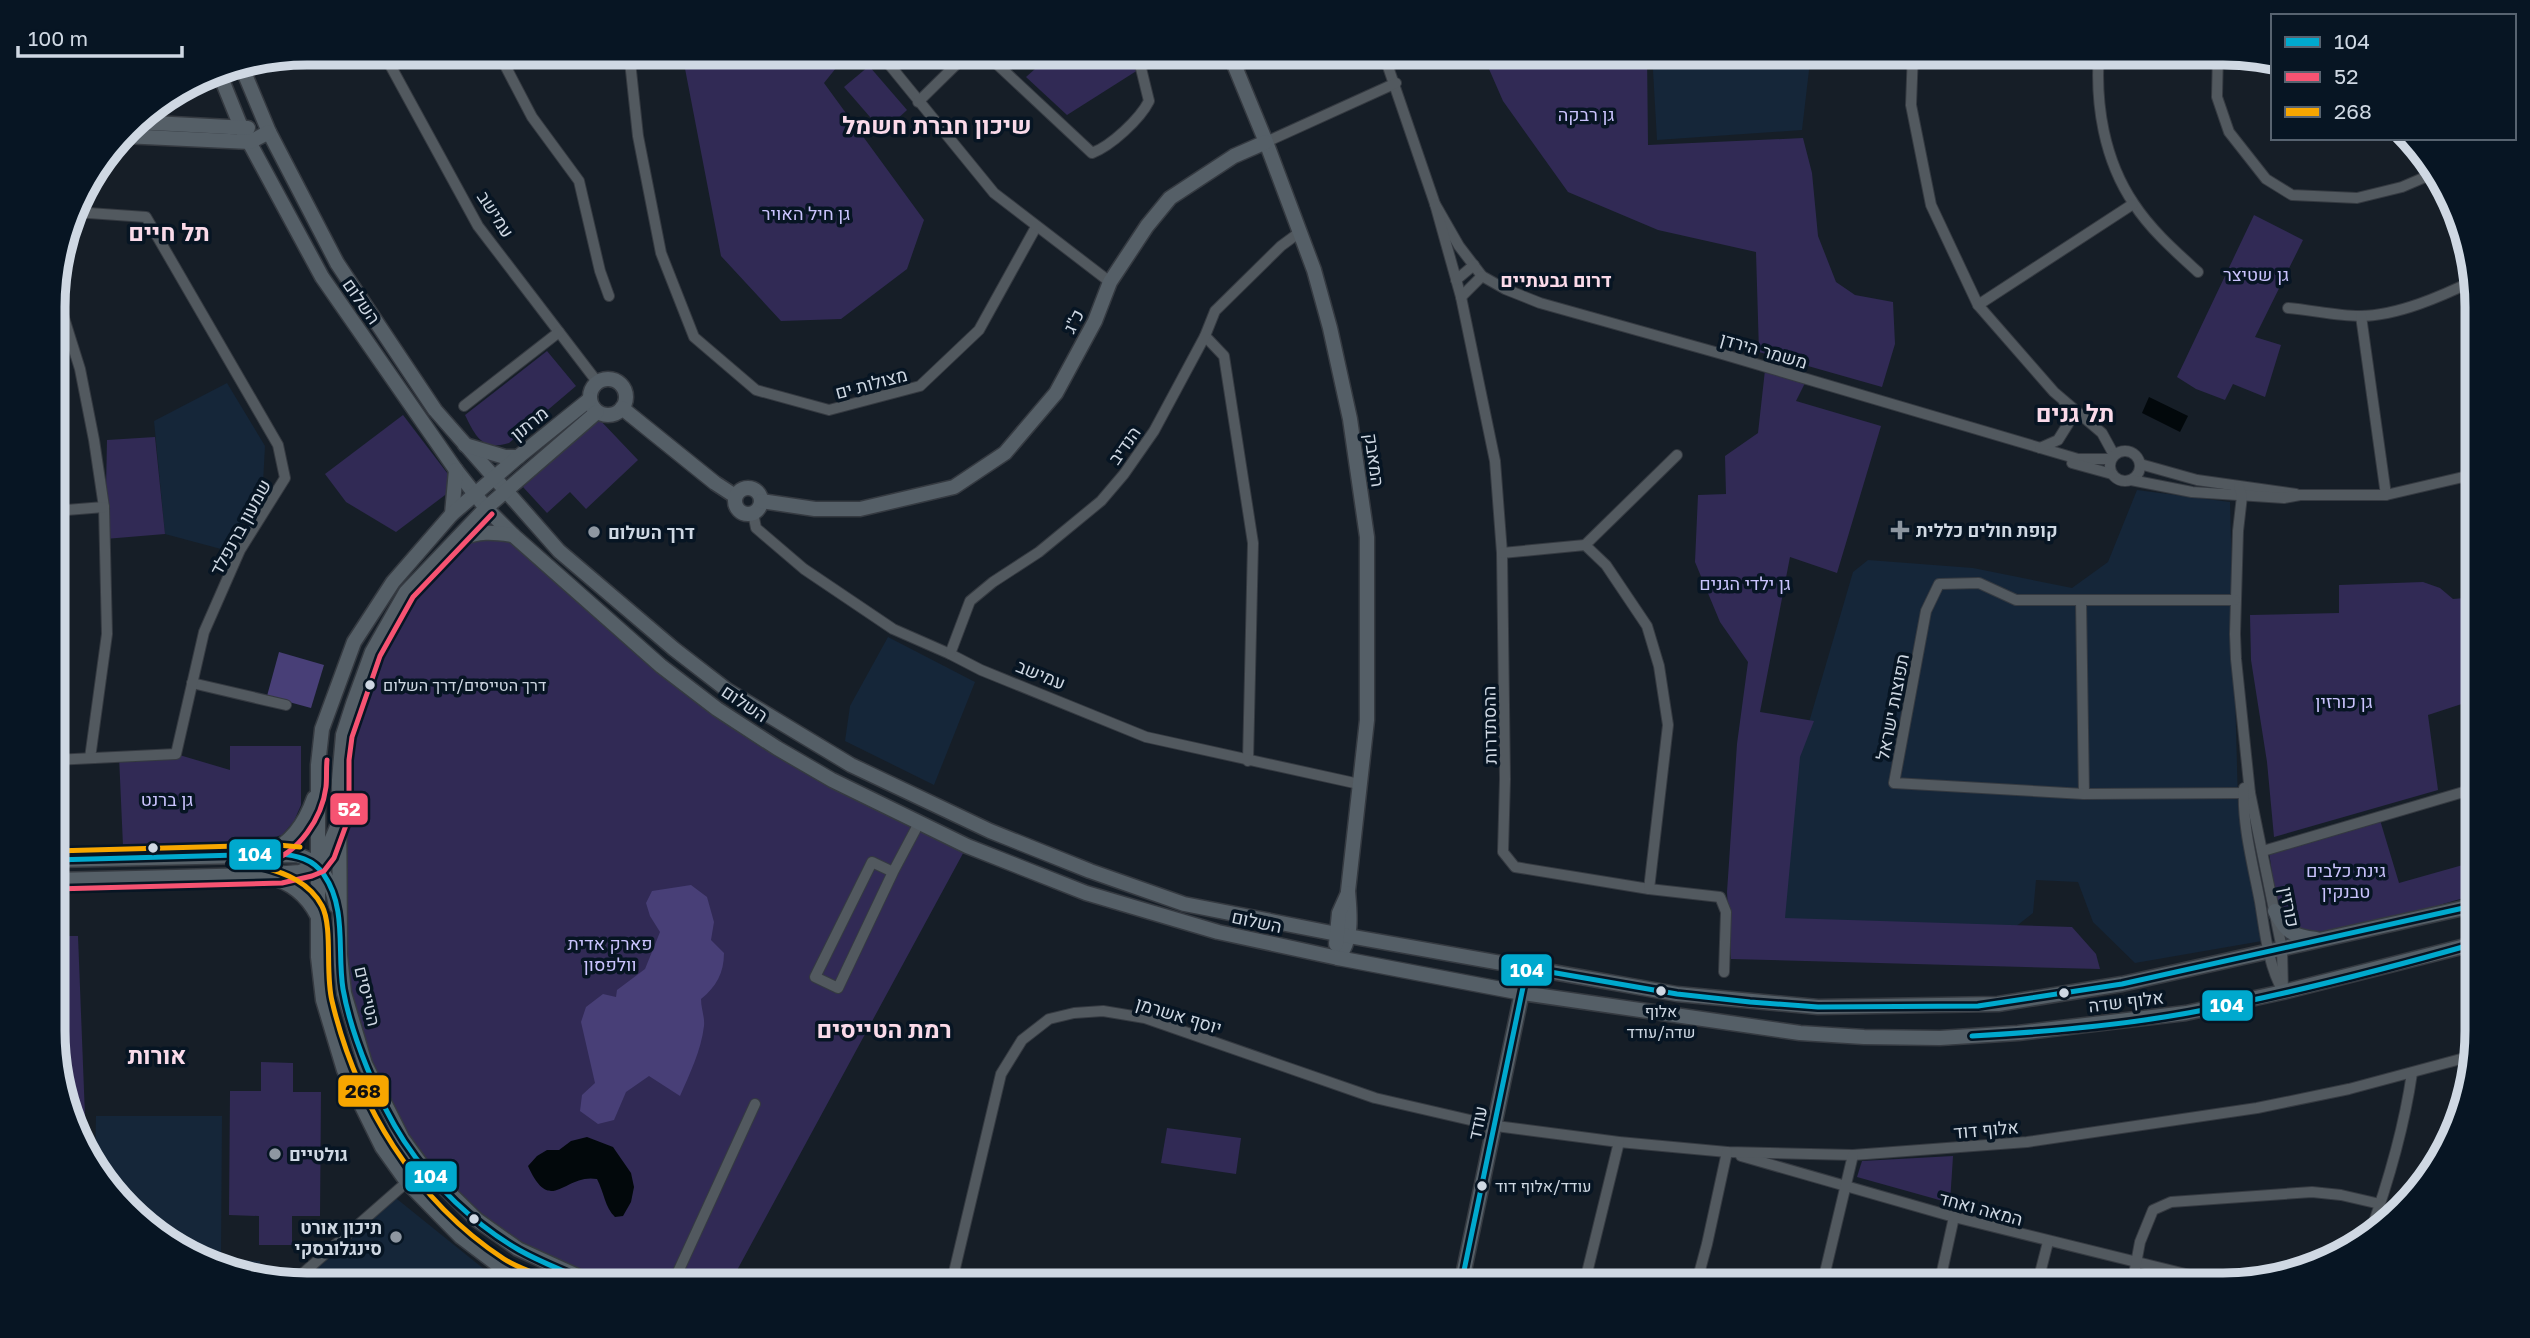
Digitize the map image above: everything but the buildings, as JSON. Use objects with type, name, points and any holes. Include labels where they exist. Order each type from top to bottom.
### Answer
[{"type":"main road","name":"המאבק","points":[[1234,65],[1300,232],[1330,328],[1350,419],[1367,537],[1367,720],[1349,891],[1350,915],[1343,935],[1346,948],[1338,958]]},
{"type":"main road","name":"השלום","points":[[244,73],[269,132],[337,263],[435,410],[559,551],[674,649],[727,690],[852,765],[990,831],[1184,904],[1527,968]]},
{"type":"main road","name":"השלום","points":[[222,80],[241,127],[322,277],[456,470],[486,508],[513,535],[661,666],[718,709],[832,780],[967,846],[1086,893],[1218,932],[1522,993]]},
{"type":"main road","points":[[150,123],[241,127],[269,132]]},
{"type":"main road","points":[[135,137],[250,142],[269,132]]},
{"type":"main road","name":"כ\"ג","points":[[757,507],[860,509],[954,488],[1005,453],[1056,393],[1095,321],[1110,282],[1147,226],[1170,198],[1234,156],[1266,142]]},
{"type":"main road","points":[[608,379],[620,383],[626,394],[622,408],[610,416],[593,405],[592,388],[597,383],[608,379]]},
{"type":"main road","name":"מרתון","points":[[493,478],[518,457],[593,405]]},
{"type":"main road","name":"מרתון","points":[[506,492],[593,405]]},
{"type":"main road","points":[[622,408],[735,496]]},
{"type":"main road","points":[[463,444],[496,455],[518,457]]},
{"type":"main road","points":[[452,514],[456,470]]},
{"type":"main road","points":[[493,478],[452,514],[393,582],[354,642],[322,729],[317,790],[318,957],[323,1000],[344,1070],[382,1147],[407,1182],[461,1237],[513,1273]]},
{"type":"main road","points":[[748,488],[757,492],[757,507],[745,514],[738,510],[735,496],[748,488]]},
{"type":"main road","name":"הטייסים","points":[[506,492],[486,508],[406,592],[372,653],[343,735],[340,815],[344,993],[365,1064],[401,1138],[419,1162],[477,1220],[518,1249],[571,1273]]},
{"type":"main road","points":[[452,543],[474,533],[489,531],[513,535]]},
{"type":"main road","points":[[262,855],[277,849],[295,833],[309,813],[317,790]]},
{"type":"main road","points":[[65,880],[299,872],[317,865],[326,854],[340,815]]},
{"type":"main road","points":[[65,860],[297,855],[317,865],[333,891],[341,938]]},
{"type":"main road","points":[[260,875],[279,880],[294,888],[308,901],[317,917]]},
{"type":"main road","name":"אלוף שדה","points":[[1527,968],[1677,993],[1750,1002],[1818,1007],[1978,1006],[2122,985],[2465,908]]},
{"type":"main road","points":[[2275,911],[2284,927],[2292,933],[2313,939],[2332,939]]},
{"type":"main road","name":"אלוף שדה","points":[[1522,993],[1800,1033],[1941,1038],[2018,1033],[2175,1014],[2283,992],[2465,946]]},
{"type":"main road","name":"עודד","points":[[1464,1273],[1527,968]]},
{"type":"street","name":"עמישב","points":[[390,65],[478,226],[597,383]]},
{"type":"street","points":[[505,65],[532,117],[579,181],[600,271],[609,296]]},
{"type":"street","name":"מצולות ים","points":[[631,65],[639,136],[661,253],[694,337],[756,390],[829,410],[920,386],[979,330],[1036,227]]},
{"type":"street","points":[[889,65],[993,193],[1110,282]]},
{"type":"street","points":[[918,102],[956,65]]},
{"type":"street","points":[[998,65],[1092,153],[1104,149],[1144,111],[1149,100],[1140,65]]},
{"type":"street","name":"ההסתדרות","points":[[1388,65],[1435,204],[1461,297],[1495,461],[1502,553],[1505,779],[1503,852],[1515,867],[1649,889],[1720,897],[1726,912],[1724,972]]},
{"type":"street","points":[[1913,65],[1911,105],[1931,205],[1978,305],[2064,401],[2102,433],[2112,457],[2112,474],[2119,480],[2192,492],[2286,491],[2300,495]]},
{"type":"street","points":[[2098,65],[2097,84],[2101,119],[2111,158],[2133,204],[2169,246],[2197,272]]},
{"type":"street","points":[[2218,65],[2217,97],[2229,132],[2266,179],[2292,195],[2357,198],[2402,187],[2427,176]]},
{"type":"street","name":"כ\"ג","points":[[1266,142],[1396,83]]},
{"type":"street","name":"ההסתדרות","points":[[1435,204],[1459,246],[1482,276]]},
{"type":"street","points":[[1978,305],[2133,204]]},
{"type":"street","name":"שמעון ברנפלד","points":[[84,213],[146,217],[278,445],[285,478],[237,558],[204,632],[176,754],[90,758]]},
{"type":"street","name":"הנדיב","points":[[950,654],[970,601],[993,582],[1039,552],[1101,501],[1125,474],[1154,431],[1205,336],[1215,311],[1281,246],[1300,232]]},
{"type":"street","points":[[1456,280],[1474,265]]},
{"type":"street","points":[[1461,297],[1482,276]]},
{"type":"street","name":"משמר הירדן","points":[[1482,276],[1540,303],[2078,459],[2112,457]]},
{"type":"street","points":[[2288,308],[2361,316],[2441,297],[2464,286]]},
{"type":"street","points":[[2361,316],[2386,495]]},
{"type":"street","points":[[65,321],[80,369],[104,507],[107,634],[90,758],[65,759]]},
{"type":"street","points":[[464,406],[559,332]]},
{"type":"street","points":[[1205,336],[1224,356],[1253,543],[1248,761]]},
{"type":"street","points":[[2040,448],[2058,440],[2068,424],[2064,401]]},
{"type":"street","name":"משמר הירדן","points":[[2040,448],[2073,463],[2112,474]]},
{"type":"street","points":[[2112,457],[2123,451],[2132,452],[2140,464],[2239,493],[2284,498],[2300,495],[2386,495],[2465,477]]},
{"type":"street","points":[[1502,553],[1585,545],[1677,455]]},
{"type":"street","points":[[2131,480],[2138,474],[2140,464]]},
{"type":"street","name":"כורזין","points":[[2238,531],[2241,512],[2239,493]]},
{"type":"street","name":"כורזין","points":[[2239,493],[2236,659],[2245,748],[2249,844],[2283,992]]},
{"type":"street","points":[[2241,512],[2247,503],[2267,497]]},
{"type":"street","points":[[65,509],[104,507]]},
{"type":"street","name":"עמישב","points":[[757,507],[756,528],[804,569],[893,629],[981,670],[1146,737],[1359,784]]},
{"type":"street","points":[[1585,545],[1606,565],[1647,626],[1660,666],[1668,725],[1649,889]]},
{"type":"street","name":"תפוצות ישראל","points":[[2235,600],[2016,600],[1979,583],[1939,584],[1926,611],[1894,783],[2084,794],[2247,793]]},
{"type":"street","points":[[2081,600],[2084,794]]},
{"type":"street","points":[[192,683],[286,705]]},
{"type":"street","points":[[2263,851],[2465,792]]},
{"type":"street","name":"כורזין","points":[[2247,793],[2263,851],[2275,911],[2275,951]]},
{"type":"street","points":[[893,873],[872,862],[815,977],[838,988],[919,823]]},
{"type":"street","name":"יוסף אשרמן","points":[[954,1273],[1001,1074],[1023,1040],[1049,1019],[1074,1013],[1103,1011],[1144,1018],[1375,1098],[1496,1126]]},
{"type":"street","name":"אלוף דוד","points":[[1496,1126],[1619,1142],[1727,1152],[1853,1155],[2027,1142],[2257,1108],[2412,1073],[2463,1058]]},
{"type":"street","points":[[2375,1220],[2409,1099],[2412,1073]]},
{"type":"street","points":[[678,1273],[755,1104]]},
{"type":"street","points":[[1587,1273],[1619,1142]]},
{"type":"street","points":[[1699,1273],[1727,1152]]},
{"type":"street","name":"המאה ואחד","points":[[1727,1152],[1954,1217],[2181,1273]]},
{"type":"street","points":[[1825,1273],[1853,1155]]},
{"type":"street","points":[[303,1273],[407,1182]]},
{"type":"street","points":[[2135,1273],[2140,1242],[2153,1210],[2171,1202],[2312,1192],[2380,1204]]},
{"type":"street","points":[[1942,1273],[1954,1217]]},
{"type":"street","points":[[2040,1273],[2048,1242]]},
{"type":"street","points":[[498,1273],[502,1268]]},
{"type":"shaded area","points":[[1653,65],[1810,65],[1802,130],[1657,140]]},
{"type":"shaded area","points":[[227,383],[265,446],[263,483],[257,506],[221,549],[165,534],[154,421]]},
{"type":"shaded area","points":[[2149,397],[2188,416],[2180,432],[2142,413]]},
{"type":"shaded area","points":[[2137,490],[2230,502],[2238,804],[2262,941],[2135,963],[2093,922],[2078,882],[2036,880],[2033,913],[2005,935],[1778,930],[1800,753],[1853,572],[1868,560],[1973,568],[2072,588],[2108,562]]},
{"type":"shaded area","points":[[888,637],[975,682],[934,785],[845,741],[850,706]]},
{"type":"shaded area","points":[[279,652],[324,665],[311,708],[267,696]]},
{"type":"shaded area","points":[[691,885],[707,897],[714,922],[711,940],[724,953],[723,967],[718,979],[701,999],[704,1026],[695,1062],[680,1096],[649,1076],[626,1092],[614,1120],[598,1124],[580,1111],[582,1095],[595,1083],[581,1022],[586,1007],[603,994],[616,997],[617,990],[645,969],[660,932],[646,903],[652,891]]},
{"type":"shaded area","points":[[96,1116],[222,1116],[221,1257],[172,1233],[159,1223],[115,1179],[95,1149]]},
{"type":"shaded area","points":[[587,1137],[613,1147],[631,1173],[634,1187],[631,1202],[623,1216],[615,1217],[612,1213],[597,1179],[586,1179],[551,1191],[544,1189],[536,1181],[528,1166],[547,1150],[559,1150],[571,1141]]},
{"type":"shaded area","name":"תיכון אורט סינגלובסקי","points":[[392,1195],[489,1273],[309,1273]]},
{"type":"shaded area","points":[[227,1259],[260,1261],[261,1268]]},
{"type":"green space","name":"גן חיל האויר","points":[[684,65],[838,65],[824,83],[924,220],[907,269],[841,319],[781,321],[721,256]]},
{"type":"green space","points":[[1040,65],[1135,65],[1138,70],[1067,115],[1026,77]]},
{"type":"green space","name":"גן רבקה","points":[[1487,65],[1647,65],[1648,145],[1803,138],[1812,173],[1818,236],[1836,282],[1855,295],[1893,302],[1895,344],[1882,387],[1759,352],[1756,252],[1658,230],[1568,192],[1503,101]]},
{"type":"green space","points":[[869,66],[907,110],[883,132],[844,87]]},
{"type":"green space","name":"גן שטיצר","points":[[2254,215],[2303,240],[2255,337],[2281,345],[2265,397],[2233,384],[2225,400],[2196,389],[2177,377]]},
{"type":"green space","points":[[547,351],[576,386],[509,443],[492,445],[481,440],[465,415]]},
{"type":"green space","name":"גן ילדי הגנים","points":[[1765,370],[1807,379],[1796,401],[1881,426],[1837,573],[1790,557],[1760,712],[1814,721],[1800,757],[1785,918],[2072,927],[2096,954],[2100,969],[1731,959],[1727,892],[1737,744],[1748,662],[1720,622],[1695,562],[1698,495],[1726,494],[1725,456],[1758,433]]},
{"type":"green space","points":[[403,415],[457,486],[396,532],[346,502],[325,474]]},
{"type":"green space","points":[[598,418],[638,460],[586,509],[570,492],[547,513],[523,487]]},
{"type":"green space","points":[[155,437],[165,534],[105,539],[107,440]]},
{"type":"green space","name":"פארק אדית וולפסון","points":[[486,508],[602,615],[777,748],[967,846],[736,1273],[581,1273],[518,1245],[467,1205],[406,1138],[369,1062],[348,995],[341,886],[346,753],[378,652],[406,592]]},
{"type":"green space","name":"גן כורזין","points":[[2423,582],[2440,588],[2453,599],[2465,598],[2465,703],[2428,715],[2438,790],[2274,837],[2267,762],[2251,660],[2250,615],[2339,613],[2339,585]]},
{"type":"green space","name":"גן ברנט","points":[[230,746],[301,746],[301,805],[294,821],[282,835],[252,843],[123,846],[119,756],[176,754],[230,770]]},
{"type":"green space","name":"גינת כלבים טבנקין","points":[[2380,820],[2399,883],[2465,864],[2465,897],[2359,926],[2314,932],[2299,930],[2286,920],[2278,906],[2269,853]]},
{"type":"green space","points":[[65,936],[78,936],[85,1129],[73,1094],[65,1032]]},
{"type":"green space","name":"גולטיים","points":[[261,1062],[293,1063],[293,1092],[321,1092],[320,1216],[292,1216],[292,1245],[259,1245],[259,1216],[229,1215],[230,1091],[261,1091]]},
{"type":"green space","points":[[1167,1128],[1241,1138],[1236,1174],[1161,1163]]},
{"type":"green space","points":[[1953,1156],[1950,1203],[1857,1177],[1862,1161]]},
{"type":"transit line","name":"52","points":[[65,889],[282,883],[324,871],[334,858],[349,817],[349,760],[352,737],[380,656],[413,597],[492,514]]},
{"type":"transit line","name":"52","points":[[230,864],[268,862],[290,851],[299,842],[320,811],[326,787],[327,760]]},
{"type":"transit line","name":"268","points":[[65,851],[278,845],[300,847]]},
{"type":"transit line","name":"104","points":[[65,860],[278,854],[298,857],[315,865],[324,875],[336,902],[341,975],[352,1027],[376,1088],[404,1141],[441,1188],[470,1216],[502,1240],[568,1273]]},
{"type":"transit line","name":"268","points":[[262,867],[280,872],[304,885],[322,906],[327,926],[330,990],[343,1039],[356,1076],[394,1147],[443,1209],[472,1235],[509,1262],[534,1273]]},
{"type":"transit line","name":"104","points":[[1463,1273],[1527,968],[1677,994],[1750,1002],[1818,1007],[1978,1006],[2122,984],[2465,908]]},
{"type":"transit line","name":"104","points":[[1972,1036],[2080,1028],[2188,1013],[2334,981],[2465,946]]},
{"type":"place","name":"קופת חולים כללית","points":[[1900,530]]},
{"type":"place","name":"דרך השלום","points":[[594,532]]},
{"type":"place","name":"דרך הטייסים/דרך השלום","points":[[370,685]]},
{"type":"place","name":"אלוף שדה/עודד","points":[[1661,991]]},
{"type":"place","name":"גולטיים","points":[[275,1154]]},
{"type":"place","name":"עודד/אלוף דוד","points":[[1482,1186]]},
{"type":"place","name":"תיכון אורט סינגלובסקי","points":[[396,1237]]},
{"type":"district","name":"שיכון חברת חשמל","points":[[937,124]]},
{"type":"district","name":"תל חיים","points":[[169,231]]},
{"type":"district","name":"דרום גבעתיים","points":[[1556,279]]},
{"type":"district","name":"תל גנים","points":[[2075,412]]},
{"type":"district","name":"רמת הטייסים","points":[[884,1028]]},
{"type":"district","name":"אורות","points":[[157,1054]]}]
